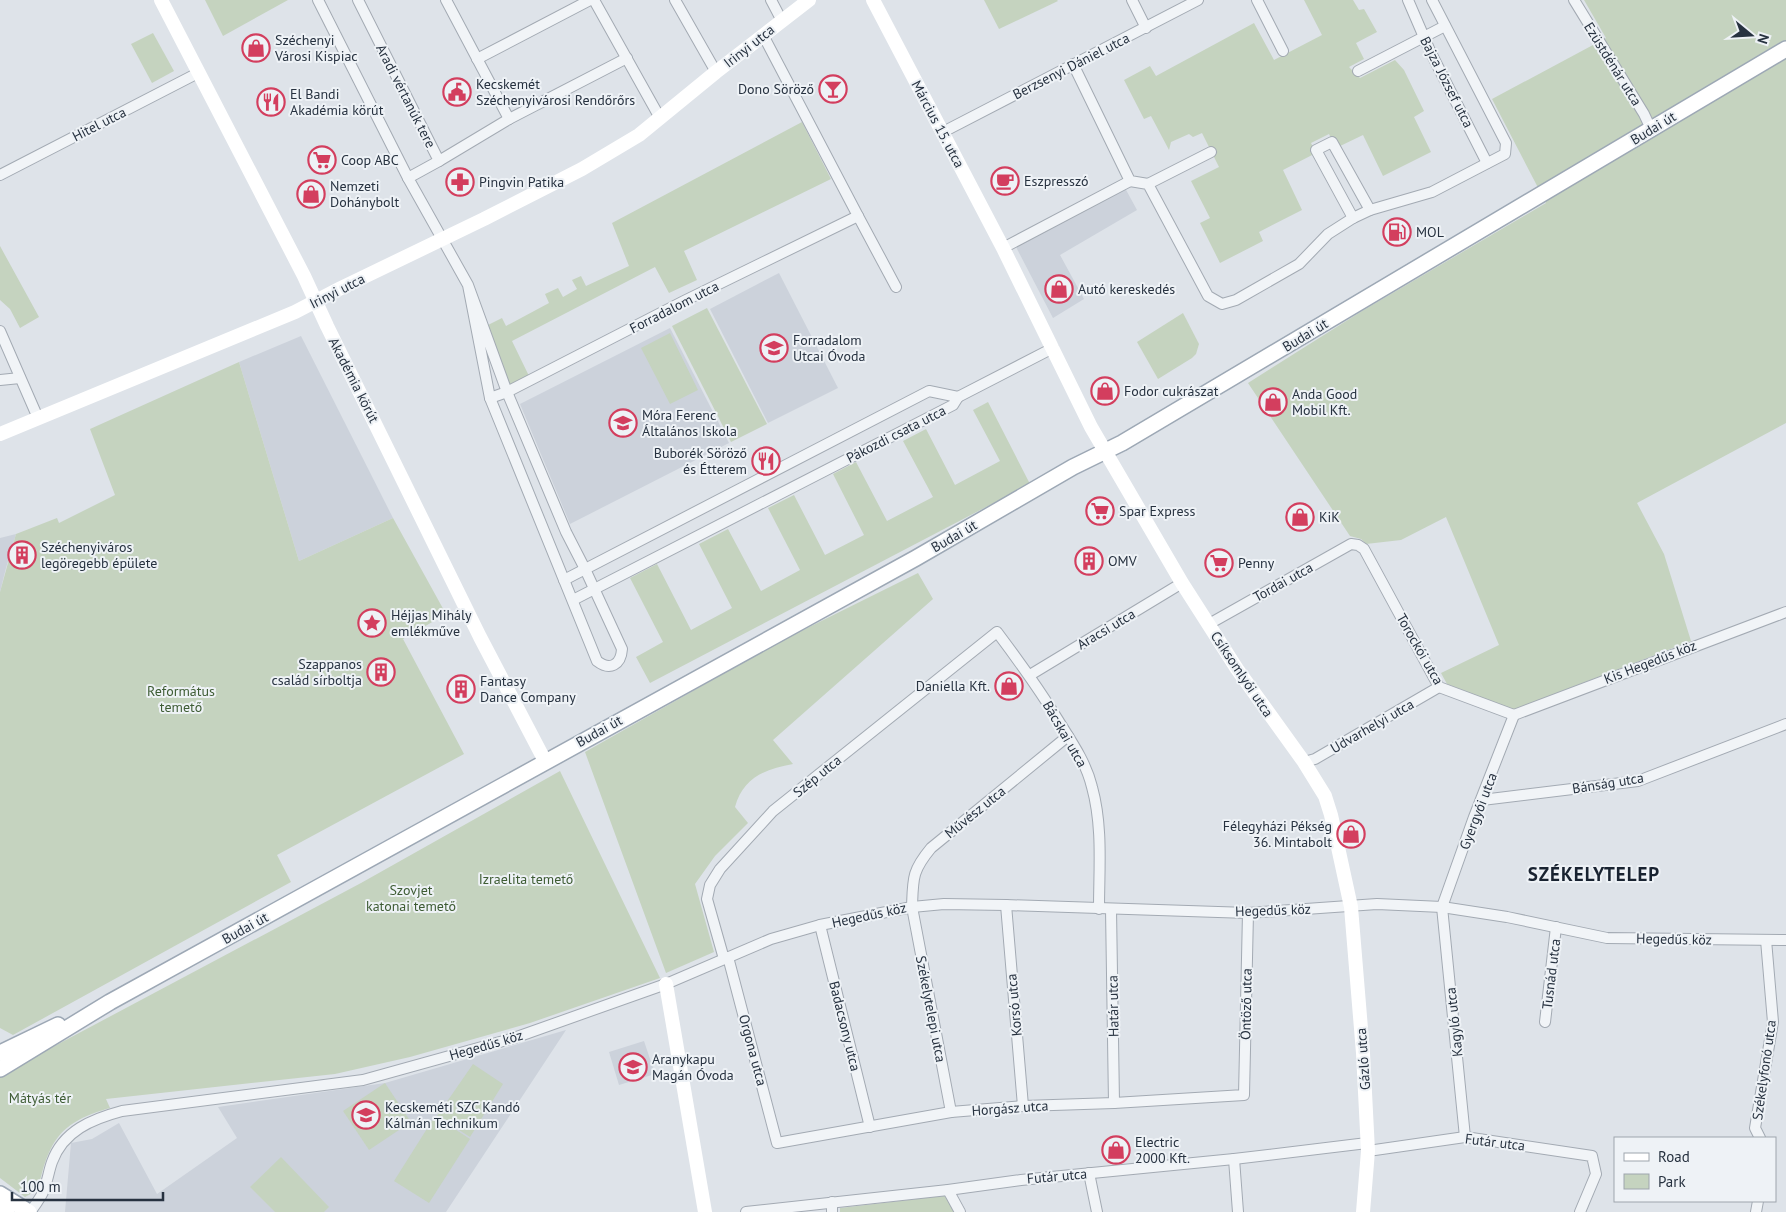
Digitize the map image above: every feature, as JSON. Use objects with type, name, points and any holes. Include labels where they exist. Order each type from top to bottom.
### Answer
[{"type":"main road","name":"Budai út","points":[[0,1069],[110,1002],[916,558],[1073,467],[1106,451],[1339,315],[1786,49]]},
{"type":"main road","name":"Budai út","points":[[0,1053],[48,1029],[110,1002]]},
{"type":"main road","points":[[0,1188],[7,1209]]},
{"type":"main road","points":[[0,1194],[7,1209]]},
{"type":"main road","points":[[7,1209],[30,1212]]},
{"type":"street","name":"Akadémia körút","points":[[161,0],[316,302],[476,628],[545,761]]},
{"type":"street","points":[[318,0],[408,178],[468,285],[507,392],[566,532],[586,569],[622,649],[620,661],[614,666],[608,667],[597,661],[490,398],[468,285]]},
{"type":"street","name":"Aradi vértanúk tere","points":[[358,0],[438,161],[408,178]]},
{"type":"street","points":[[446,0],[509,119]]},
{"type":"street","points":[[477,59],[590,0]]},
{"type":"street","points":[[594,0],[660,118]]},
{"type":"street","name":"Irinyi utca","points":[[675,0],[716,72]]},
{"type":"street","name":"Irinyi utca","points":[[771,0],[782,21]]},
{"type":"street","name":"Irinyi utca","points":[[0,434],[249,332],[316,302],[582,169],[639,135],[809,0]]},
{"type":"street","name":"Március 15. utca","points":[[873,0],[1003,248],[1091,427],[1106,451]]},
{"type":"street","points":[[1132,0],[1146,28]]},
{"type":"street","name":"Berzsenyi Dániel utca","points":[[943,132],[1198,0]]},
{"type":"street","points":[[1257,0],[1283,51]]},
{"type":"street","name":"Bajza József utca","points":[[1408,0],[1424,37],[1487,163],[1505,154],[1506,144],[1432,0]]},
{"type":"street","name":"Ezüstdénár utca","points":[[1574,0],[1644,114],[1651,129]]},
{"type":"street","points":[[1358,71],[1445,26]]},
{"type":"street","points":[[763,35],[896,286]]},
{"type":"street","points":[[438,161],[509,119],[628,58]]},
{"type":"street","points":[[1073,64],[1130,182]]},
{"type":"street","name":"Hitel utca","points":[[0,175],[198,73]]},
{"type":"street","points":[[1353,218],[1316,150],[1332,142],[1370,210]]},
{"type":"street","points":[[1003,248],[1130,182],[1148,184],[1211,152]]},
{"type":"street","points":[[1148,184],[1208,296],[1222,304],[1236,300],[1299,264],[1328,234],[1353,218],[1370,210],[1432,192],[1487,163]]},
{"type":"street","name":"Forradalom utca","points":[[490,398],[507,392],[684,301],[858,216]]},
{"type":"street","points":[[0,331],[38,418]]},
{"type":"street","points":[[958,397],[1053,348]]},
{"type":"street","points":[[0,380],[20,378]]},
{"type":"street","name":"Pákozdi csata utca","points":[[564,580],[929,391],[958,397],[953,405],[573,600]]},
{"type":"street","name":"Csíksomlyói utca","points":[[1106,451],[1182,583],[1237,669],[1304,762],[1325,796],[1332,815],[1351,907]]},
{"type":"street","name":"Tordai utca","points":[[1209,624],[1351,544],[1358,545]]},
{"type":"street","name":"Torockói utca","points":[[1358,545],[1364,549],[1439,687],[1514,715]]},
{"type":"street","name":"Aracsi utca","points":[[1030,675],[1182,583]]},
{"type":"street","name":"Kis Hegedűs köz","points":[[1514,715],[1786,612]]},
{"type":"street","name":"Bácskai utca","points":[[997,632],[1030,675],[1068,736],[1088,773],[1100,831],[1099,909]]},
{"type":"street","name":"Szép utca","points":[[726,958],[707,898],[708,888],[720,869],[773,811],[997,632]]},
{"type":"street","name":"Udvarhelyi utca","points":[[1304,762],[1315,759],[1439,687]]},
{"type":"street","name":"Gyergyói utca","points":[[1442,907],[1514,715]]},
{"type":"street","name":"Bánság utca","points":[[1482,800],[1638,781],[1786,724]]},
{"type":"street","name":"Művész utca","points":[[912,906],[915,870],[931,848],[1068,736]]},
{"type":"street","name":"Hegedűs köz","points":[[30,1212],[42,1195],[52,1160],[58,1149],[73,1132],[94,1119],[122,1112],[363,1080],[514,1038],[666,984],[771,939],[912,906],[944,904],[1006,905],[1248,912],[1377,904],[1442,907],[1507,917],[1607,938],[1786,940]]},
{"type":"street","name":"Korsó utca","points":[[1006,905],[1023,1106]]},
{"type":"street","name":"Székelytelepi utca","points":[[912,906],[951,1112]]},
{"type":"street","name":"Gázló utca","points":[[1351,907],[1363,1053],[1367,1147],[1363,1212]]},
{"type":"street","name":"Kagyló utca","points":[[1442,907],[1465,1137]]},
{"type":"street","name":"Határ utca","points":[[1111,909],[1114,1103]]},
{"type":"street","name":"Öntöző utca","points":[[1244,1095],[1248,912]]},
{"type":"street","name":"Badacsony utca","points":[[820,926],[870,1127]]},
{"type":"street","name":"Tusnád utca","points":[[1545,1022],[1556,927]]},
{"type":"street","name":"Székelyfonó utca","points":[[1760,1137],[1755,1128],[1773,1022],[1766,940]]},
{"type":"street","name":"Orgona utca","points":[[726,958],[777,1143]]},
{"type":"street","points":[[666,984],[705,1212]]},
{"type":"street","name":"Horgász utca","points":[[777,1143],[951,1112],[1023,1106],[1114,1103],[1244,1095]]},
{"type":"street","name":"Futár utca","points":[[746,1212],[832,1207],[1021,1180],[1465,1137],[1592,1156],[1596,1174],[1580,1212]]},
{"type":"street","points":[[1234,1159],[1238,1212]]},
{"type":"street","points":[[1089,1173],[1097,1212]]},
{"type":"street","points":[[948,1190],[960,1212]]},
{"type":"shaded area","points":[[1125,188],[1137,210],[1060,255],[1084,299],[1053,318],[1016,247]]},
{"type":"shaded area","name":"Forradalom Utcai Óvoda","points":[[779,273],[838,388],[768,423],[710,309]]},
{"type":"shaded area","name":"Móra Ferenc Általános Iskola","points":[[670,328],[729,443],[570,524],[520,404]]},
{"type":"shaded area","points":[[301,336],[393,518],[299,561],[239,362]]},
{"type":"shaded area","points":[[16,534],[6,568],[0,592],[0,538]]},
{"type":"shaded area","name":"Kecskeméti SZC Kandó Kálmán Technikum","points":[[566,1030],[446,1212],[65,1212],[71,1143],[92,1139],[119,1123],[157,1194],[237,1138],[218,1107],[385,1083]]},
{"type":"shaded area","name":"Aranykapu Magán Óvoda","points":[[644,1041],[655,1074],[619,1085],[609,1052]]},
{"type":"green space","points":[[205,0],[288,0],[223,36]]},
{"type":"green space","points":[[984,0],[1057,0],[1058,1],[999,29]]},
{"type":"green space","points":[[1304,0],[1353,0],[1359,10],[1364,9],[1377,32],[1356,43],[1364,59],[1349,67],[1360,78],[1395,60],[1404,70],[1424,111],[1414,117],[1431,152],[1383,176],[1363,135],[1336,148],[1329,134],[1311,143],[1316,153],[1283,170],[1302,210],[1259,232],[1263,241],[1220,263],[1200,223],[1210,218],[1191,181],[1219,167],[1202,133],[1193,137],[1189,134],[1171,142],[1169,150],[1151,116],[1144,119],[1124,80],[1150,66],[1156,76],[1254,23],[1274,60],[1322,35]]},
{"type":"green space","points":[[1584,0],[1786,0],[1786,423],[1637,503],[1664,554],[1691,641],[1513,710],[1447,684],[1441,673],[1499,645],[1446,517],[1401,540],[1366,544],[1361,539],[1350,536],[1248,383],[1362,311],[1546,203],[1492,99],[1606,38]]},
{"type":"green space","points":[[153,33],[174,71],[152,83],[131,44]]},
{"type":"green space","points":[[802,122],[831,179],[684,251],[697,280],[669,293],[655,267],[512,341],[529,376],[510,386],[486,326],[502,318],[506,326],[549,303],[545,294],[558,288],[563,297],[577,289],[572,280],[581,276],[586,286],[629,266],[612,223]]},
{"type":"green space","points":[[0,246],[39,317],[20,328],[10,309],[0,300]]},
{"type":"green space","points":[[707,308],[767,424],[731,442],[672,326]]},
{"type":"green space","points":[[1183,313],[1199,344],[1196,354],[1158,379],[1137,342]]},
{"type":"green space","points":[[670,333],[698,390],[670,404],[641,348]]},
{"type":"green space","name":"Református temető","points":[[239,362],[299,561],[393,518],[446,614],[403,639],[464,754],[277,855],[291,882],[13,1035],[0,1028],[0,592],[16,534],[57,518],[59,523],[115,495],[90,429]]},
{"type":"green space","points":[[988,402],[1030,484],[650,683],[636,657],[663,642],[630,578],[657,564],[691,630],[732,608],[699,544],[728,529],[761,591],[800,570],[768,508],[794,495],[825,555],[864,535],[833,474],[856,462],[887,521],[933,497],[903,441],[926,429],[955,485],[1000,461],[973,410]]},
{"type":"green space","points":[[918,573],[933,599],[773,740],[793,764],[764,772],[749,782],[735,807],[748,823],[715,856],[695,884],[714,952],[666,973],[585,752],[781,641]]},
{"type":"green space","points":[[560,771],[660,978],[530,1023],[410,1057],[335,1074],[106,1099],[110,1108],[79,1120],[59,1136],[47,1158],[38,1190],[25,1197],[0,1178],[0,1075],[361,883]]},
{"type":"green space","points":[[473,1064],[503,1084],[470,1137],[437,1116]]},
{"type":"green space","points":[[385,1083],[411,1122],[369,1150],[343,1111]]},
{"type":"green space","points":[[435,1116],[470,1139],[429,1203],[394,1181]]},
{"type":"green space","points":[[281,1157],[329,1207],[324,1212],[275,1212],[250,1187]]},
{"type":"green space","points":[[951,1195],[960,1212],[840,1212],[840,1208]]},
{"type":"place","name":"Széchenyi Városi Kispiac","points":[[256,48]]},
{"type":"place","name":"Dono Söröző","points":[[833,89]]},
{"type":"place","name":"Kecskemét Széchenyivárosi Rendőrőrs","points":[[457,92]]},
{"type":"place","name":"El Bandi Akadémia körút","points":[[271,102]]},
{"type":"place","name":"Coop ABC","points":[[322,160]]},
{"type":"place","name":"Eszpresszó","points":[[1005,181]]},
{"type":"place","name":"Pingvin Patika","points":[[460,182]]},
{"type":"place","name":"Nemzeti Dohánybolt","points":[[311,194]]},
{"type":"place","name":"MOL","points":[[1397,232]]},
{"type":"place","name":"Autó kereskedés","points":[[1059,289]]},
{"type":"place","name":"Forradalom Utcai Óvoda","points":[[774,348]]},
{"type":"place","name":"Fodor cukrászat","points":[[1105,391]]},
{"type":"place","name":"Anda Good Mobil Kft.","points":[[1273,402]]},
{"type":"place","name":"Móra Ferenc Általános Iskola","points":[[623,423]]},
{"type":"place","name":"Buborék Söröző és Étterem","points":[[766,461]]},
{"type":"place","name":"Spar Express","points":[[1100,511]]},
{"type":"place","name":"KiK","points":[[1300,517]]},
{"type":"place","name":"Széchenyiváros legöregebb épülete","points":[[22,555]]},
{"type":"place","name":"OMV","points":[[1089,561]]},
{"type":"place","name":"Penny","points":[[1219,563]]},
{"type":"place","name":"Héjjas Mihály emlékműve","points":[[372,623]]},
{"type":"place","name":"Szappanos család sírboltja","points":[[381,672]]},
{"type":"place","name":"Daniella Kft.","points":[[1009,686]]},
{"type":"place","name":"Fantasy Dance Company","points":[[461,689]]},
{"type":"place","name":"Félegyházi Pékség 36. Mintabolt","points":[[1351,834]]},
{"type":"place","name":"Aranykapu Magán Óvoda","points":[[633,1067]]},
{"type":"place","name":"Kecskeméti SZC Kandó Kálmán Technikum","points":[[366,1115]]},
{"type":"place","name":"Electric 2000 Kft.","points":[[1116,1150]]},
{"type":"district","name":"SZÉKELYTELEP","points":[[1594,874]]},
{"type":"park label","name":"Izraelita temető","points":[[526,879]]},
{"type":"park label","name":"Szovjet katonai temető","points":[[411,898]]},
{"type":"park label","name":"Mátyás tér","points":[[40,1098]]}]
